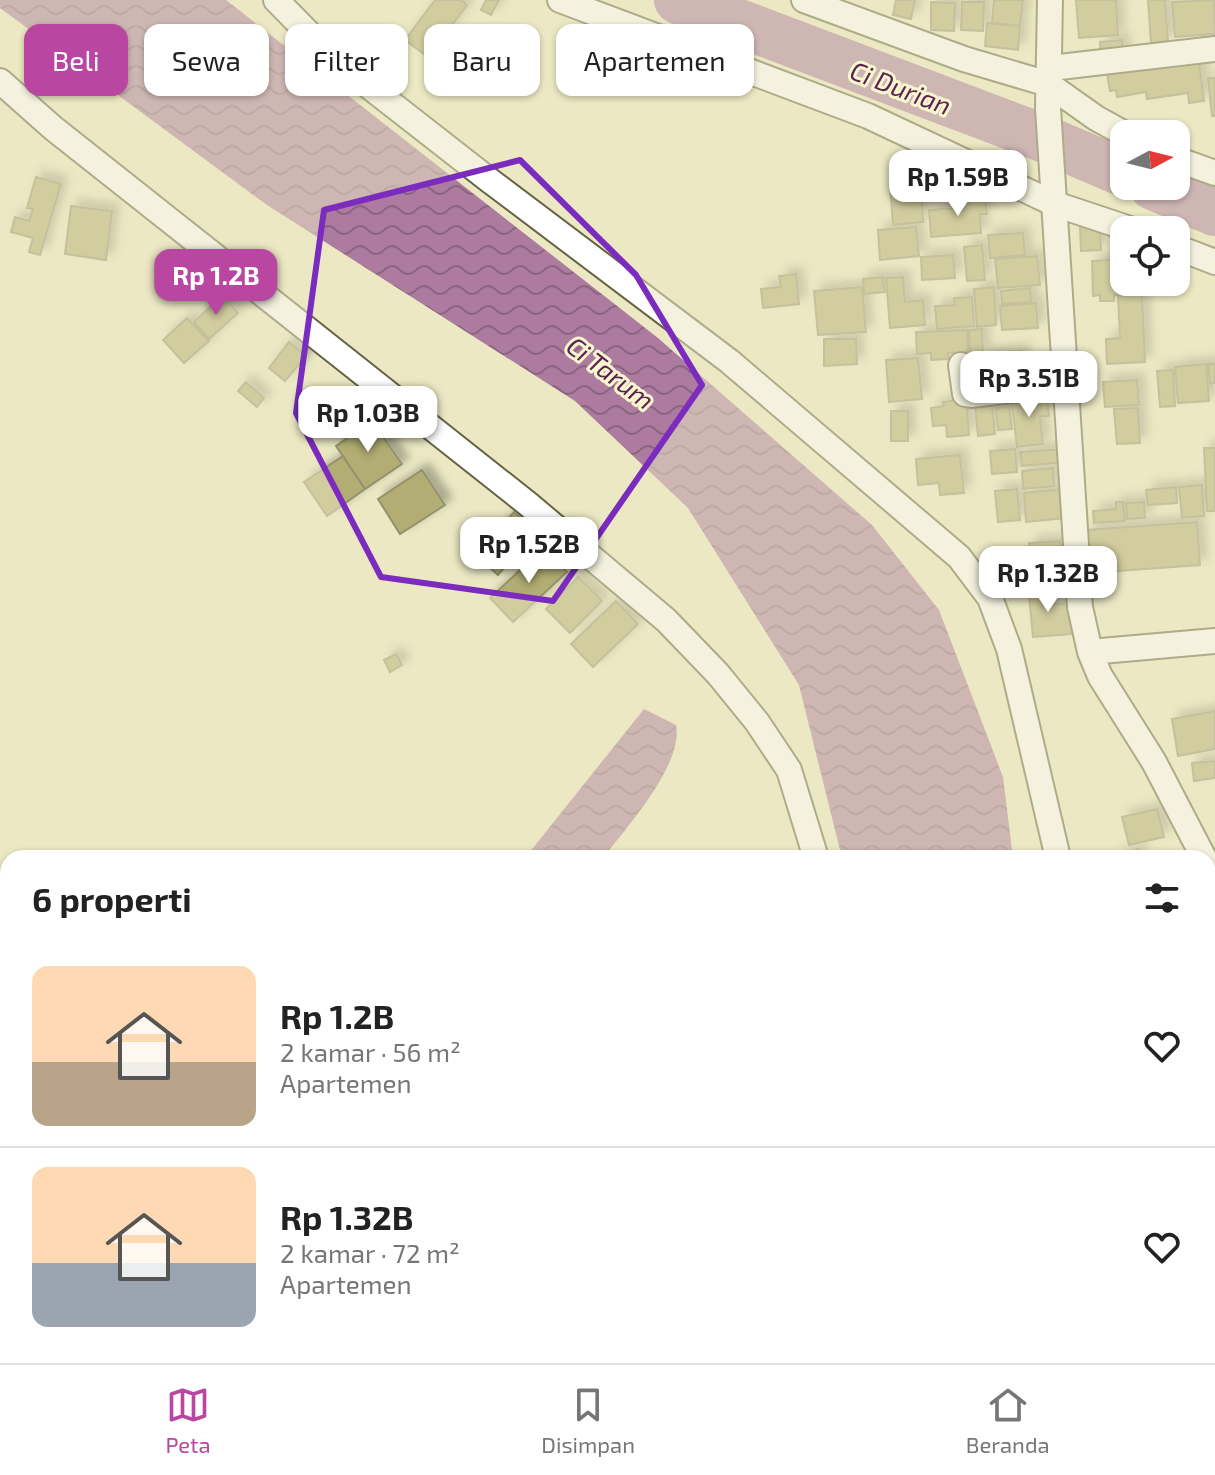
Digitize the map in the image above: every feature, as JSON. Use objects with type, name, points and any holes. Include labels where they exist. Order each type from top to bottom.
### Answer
[{"type":"street","points":[[276,0],[334,59],[729,361],[959,557],[990,598],[1009,649],[1056,850]]},
{"type":"street","points":[[560,0],[868,116],[1054,192],[1110,219]]},
{"type":"street","points":[[804,0],[1049,87],[1110,126]]},
{"type":"street","points":[[1050,0],[1049,87],[1054,192],[1080,607],[1090,652],[1100,676],[1154,762],[1200,850]]},
{"type":"street","points":[[1049,87],[1215,49]]},
{"type":"street","points":[[0,81],[53,128],[275,307],[516,494],[666,620],[718,674],[757,722],[789,770],[814,850]]},
{"type":"street","points":[[1190,164],[1215,173]]},
{"type":"street","points":[[1190,252],[1215,262]]},
{"type":"street","points":[[961,365],[965,394],[1065,384]]},
{"type":"street","points":[[1090,652],[1215,641]]},
{"type":"highlighted area","points":[[520,160],[636,275],[702,385],[553,601],[381,577],[296,413],[324,210]]},
{"type":"water","name":"Ci Tarum","points":[[0,0],[226,0],[257,24],[144,24],[144,96],[269,96],[269,34],[285,46],[285,96],[349,96],[658,338],[872,525],[939,610],[1003,777],[1012,850],[840,850],[799,685],[688,508],[575,401],[267,205],[119,96],[128,96],[128,24],[24,26],[0,8]]},
{"type":"water","points":[[644,709],[676,725],[676,741],[662,776],[609,850],[531,850]]},
{"type":"building","points":[[435,0],[461,0],[467,5],[453,24],[424,24],[424,54],[408,42],[408,36]]},
{"type":"building","points":[[486,0],[499,0],[491,15],[481,10]]},
{"type":"building","points":[[896,0],[915,0],[911,19],[893,15]]},
{"type":"building","points":[[994,0],[1023,0],[1020,26],[992,23]]},
{"type":"building","points":[[1076,0],[1116,0],[1118,35],[1079,38]]},
{"type":"building","points":[[1148,0],[1165,0],[1168,42],[1151,43]]},
{"type":"building","points":[[1214,0],[1215,34],[1175,37],[1172,2]]},
{"type":"building","points":[[931,2],[955,3],[954,31],[931,30]]},
{"type":"building","points":[[962,2],[984,2],[983,31],[961,30]]},
{"type":"building","points":[[987,23],[1020,26],[1018,50],[985,46]]},
{"type":"building","points":[[1122,40],[1123,56],[1101,58],[1100,42]]},
{"type":"building","points":[[1198,55],[1204,101],[1189,103],[1188,93],[1147,99],[1146,92],[1117,97],[1116,90],[1110,91],[1106,68]]},
{"type":"building","points":[[1208,78],[1215,78],[1215,116],[1212,116]]},
{"type":"building","points":[[36,177],[61,184],[40,255],[29,252],[33,238],[11,232],[15,217],[29,221],[33,209],[27,208]]},
{"type":"building","points":[[912,183],[913,202],[922,201],[923,222],[893,225],[890,185]]},
{"type":"building","points":[[978,197],[978,200],[985,200],[987,214],[980,214],[981,233],[931,237],[929,210],[957,208],[956,198]]},
{"type":"building","points":[[71,206],[112,211],[106,260],[65,254]]},
{"type":"building","points":[[1100,226],[1101,250],[1081,251],[1080,227]]},
{"type":"building","points":[[916,227],[919,256],[880,260],[878,230]]},
{"type":"building","points":[[1023,233],[1025,255],[990,258],[988,235]]},
{"type":"building","points":[[982,245],[985,280],[967,281],[964,247]]},
{"type":"building","points":[[953,255],[955,278],[922,280],[921,257]]},
{"type":"building","points":[[1037,256],[1040,285],[998,288],[995,259]]},
{"type":"building","points":[[1110,260],[1110,296],[1114,296],[1114,301],[1100,301],[1100,295],[1093,296],[1092,261]]},
{"type":"building","points":[[796,274],[799,304],[763,308],[761,289],[781,287],[779,276]]},
{"type":"building","points":[[883,277],[885,292],[864,294],[863,279]]},
{"type":"building","points":[[903,277],[905,302],[923,300],[925,325],[890,328],[886,278]]},
{"type":"building","points":[[862,287],[866,332],[818,335],[814,291]]},
{"type":"building","points":[[994,287],[996,325],[977,327],[974,289]]},
{"type":"building","points":[[1030,288],[1031,302],[1002,304],[1001,291]]},
{"type":"building","points":[[222,296],[238,313],[209,339],[194,322]]},
{"type":"building","points":[[1118,296],[1142,296],[1145,362],[1107,364],[1106,339],[1120,338]]},
{"type":"building","points":[[972,297],[974,326],[937,329],[935,306],[955,305],[954,298]]},
{"type":"building","points":[[1036,303],[1038,328],[1002,330],[1000,306]]},
{"type":"building","points":[[187,318],[209,341],[184,363],[163,340]]},
{"type":"building","points":[[982,329],[983,356],[970,356],[969,330]]},
{"type":"building","points":[[967,330],[968,352],[948,353],[949,359],[931,360],[931,353],[917,354],[916,332]]},
{"type":"building","points":[[824,339],[856,339],[857,364],[824,366]]},
{"type":"building","points":[[289,342],[306,356],[285,381],[269,368]]},
{"type":"building","points":[[1022,350],[1026,386],[987,390],[984,354]]},
{"type":"building","points":[[918,358],[922,399],[889,402],[886,360]]},
{"type":"building","points":[[1206,364],[1209,401],[1178,403],[1175,367]]},
{"type":"building","points":[[1208,364],[1215,364],[1215,383],[1210,384]]},
{"type":"building","points":[[1173,370],[1175,406],[1160,407],[1157,371]]},
{"type":"building","points":[[1137,380],[1139,405],[1105,407],[1103,382]]},
{"type":"building","points":[[246,382],[264,398],[257,407],[238,391]]},
{"type":"building","points":[[1038,394],[1039,401],[1047,400],[1049,416],[1040,416],[1043,444],[1017,447],[1011,397]]},
{"type":"building","points":[[966,399],[969,435],[947,437],[946,425],[933,426],[931,408],[944,406],[943,402]]},
{"type":"building","points":[[992,405],[995,434],[978,436],[975,407]]},
{"type":"building","points":[[1009,407],[1012,429],[998,430],[996,408]]},
{"type":"building","points":[[1138,408],[1140,443],[1117,444],[1114,409]]},
{"type":"building","points":[[891,411],[908,411],[908,441],[891,441]]},
{"type":"building","points":[[369,417],[402,464],[365,489],[336,446]]},
{"type":"building","points":[[1204,448],[1215,448],[1215,511],[1207,511]]},
{"type":"building","points":[[1015,449],[1017,472],[992,474],[990,451]]},
{"type":"building","points":[[1064,449],[1065,462],[1022,466],[1020,452]]},
{"type":"building","points":[[960,455],[964,493],[940,495],[939,483],[918,485],[916,459]]},
{"type":"building","points":[[343,456],[365,489],[327,516],[304,482]]},
{"type":"building","points":[[1053,468],[1054,486],[1023,489],[1022,471]]},
{"type":"building","points":[[422,470],[445,505],[400,534],[378,499]]},
{"type":"building","points":[[1202,485],[1204,516],[1182,518],[1179,487]]},
{"type":"building","points":[[1176,487],[1177,503],[1148,505],[1146,490]]},
{"type":"building","points":[[1017,489],[1020,520],[998,522],[995,491]]},
{"type":"building","points":[[1062,489],[1065,518],[1026,522],[1024,493]]},
{"type":"building","points":[[1116,502],[1123,502],[1125,521],[1094,523],[1093,511],[1116,509]]},
{"type":"building","points":[[1144,502],[1145,518],[1127,519],[1126,503]]},
{"type":"building","points":[[514,512],[536,531],[498,575],[476,555]]},
{"type":"building","points":[[1197,522],[1200,565],[1090,573],[1087,530]]},
{"type":"building","points":[[1060,541],[1063,571],[1032,574],[1029,543]]},
{"type":"building","points":[[545,547],[567,572],[513,622],[490,598]]},
{"type":"building","points":[[578,577],[602,601],[570,633],[546,609]]},
{"type":"building","points":[[1046,584],[1048,605],[1070,603],[1072,634],[1033,637],[1028,585]]},
{"type":"building","points":[[616,601],[638,624],[593,667],[571,644]]},
{"type":"building","points":[[396,654],[402,665],[390,672],[384,660]]},
{"type":"building","points":[[1215,711],[1215,749],[1178,756],[1172,719]]},
{"type":"building","points":[[1215,761],[1215,778],[1194,781],[1192,763]]},
{"type":"building","points":[[1157,809],[1164,837],[1129,845],[1122,817]]},
{"type":"waterway","name":"Ci Durian","points":[[678,0],[1035,135],[1110,167]]},
{"type":"waterway","name":"Ci Durian","points":[[1186,200],[1215,212]]}]
